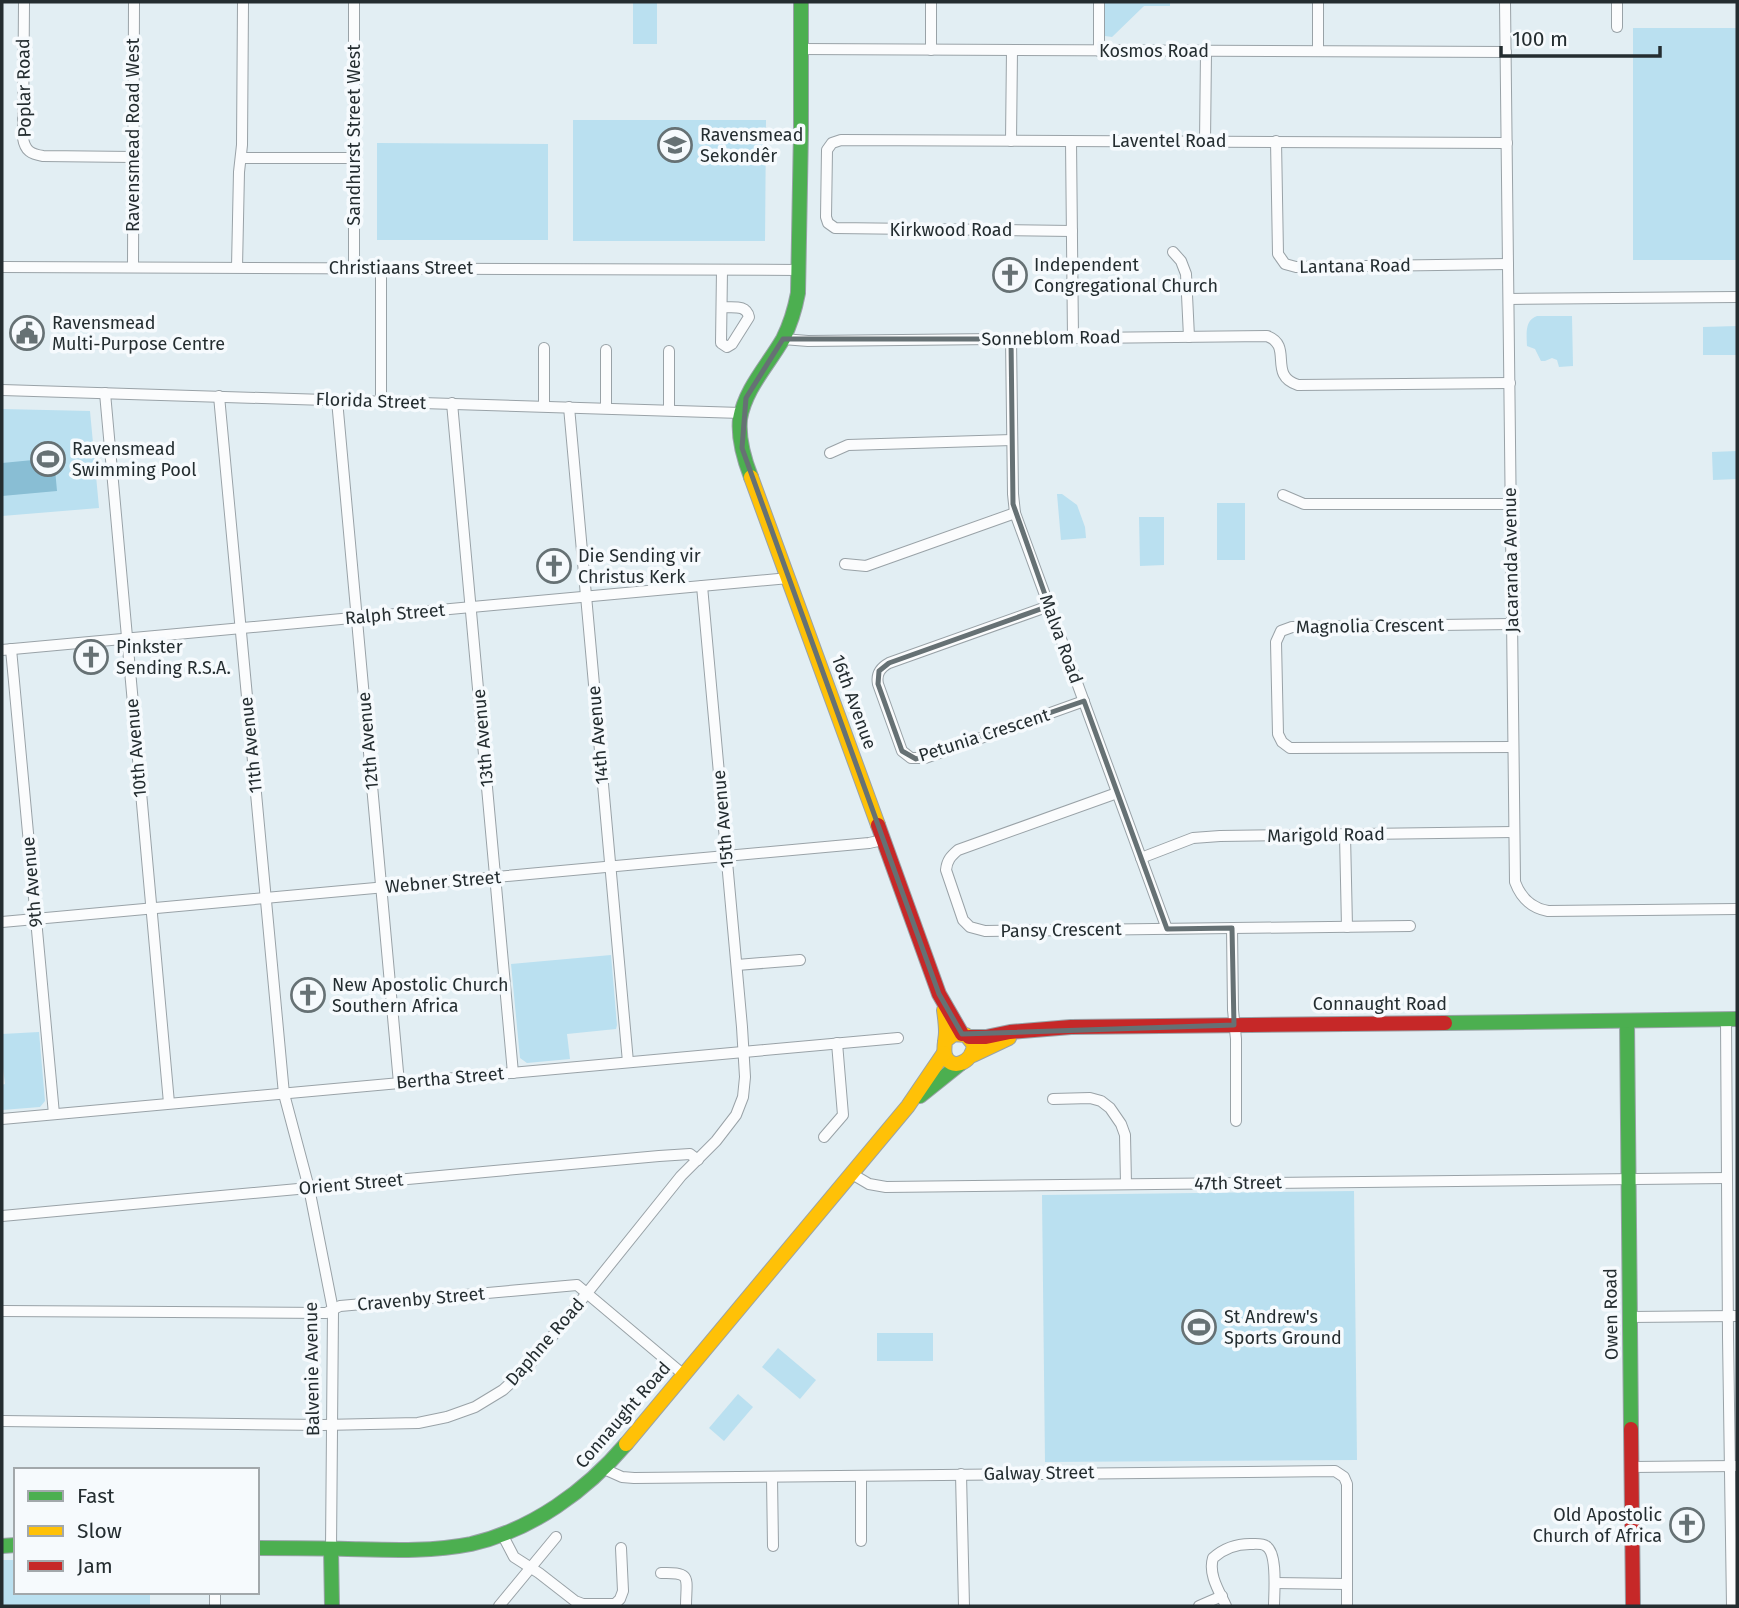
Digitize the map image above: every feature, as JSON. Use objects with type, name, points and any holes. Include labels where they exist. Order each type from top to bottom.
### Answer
[{"type":"street","name":"Poplar Road","points":[[24,2],[23,138],[28,152],[43,156],[133,157]]},
{"type":"street","name":"Ravensmead Road West","points":[[133,267],[134,2]]},
{"type":"street","points":[[237,267],[242,145],[243,2]]},
{"type":"street","name":"Sandhurst Street West","points":[[354,2],[354,268]]},
{"type":"street","points":[[741,413],[750,390],[783,339],[799,293],[801,2]]},
{"type":"street","points":[[931,50],[932,2]]},
{"type":"street","points":[[1098,51],[1099,2]]},
{"type":"street","points":[[1318,2],[1318,51]]},
{"type":"street","name":"Jacaranda Avenue","points":[[1505,2],[1514,832],[1517,888],[1524,899],[1537,908],[1548,911],[1737,909]]},
{"type":"street","points":[[1617,2],[1617,27]]},
{"type":"street","name":"Kosmos Road","points":[[801,49],[1506,52]]},
{"type":"street","points":[[1011,141],[1012,50]]},
{"type":"street","points":[[1205,142],[1206,51]]},
{"type":"street","name":"Laventel Road","points":[[831,226],[826,216],[827,150],[832,143],[841,140],[1507,143]]},
{"type":"street","points":[[1071,141],[1073,338]]},
{"type":"street","name":"Lantana Road","points":[[1276,141],[1278,254],[1285,264],[1296,267],[1508,264]]},
{"type":"street","points":[[241,158],[354,158]]},
{"type":"street","name":"Kirkwood Road","points":[[831,226],[840,229],[1072,231]]},
{"type":"street","points":[[1173,252],[1181,261],[1186,274],[1189,337]]},
{"type":"street","name":"Christiaans Street","points":[[2,267],[800,270]]},
{"type":"street","points":[[381,268],[382,401]]},
{"type":"street","points":[[722,270],[722,307]]},
{"type":"street","points":[[1509,299],[1737,297]]},
{"type":"street","name":"Sonneblom Road","points":[[783,339],[1271,337],[1281,349],[1281,367],[1286,379],[1303,386],[1510,383]]},
{"type":"street","name":"Malva Road","points":[[1011,339],[1015,513],[1167,929]]},
{"type":"street","points":[[544,348],[544,407]]},
{"type":"street","points":[[606,408],[607,350]]},
{"type":"street","points":[[668,410],[669,351]]},
{"type":"street","name":"Florida Street","points":[[2,390],[741,413]]},
{"type":"street","name":"10th Avenue","points":[[105,393],[169,1103]]},
{"type":"street","name":"11th Avenue","points":[[219,396],[284,1094]]},
{"type":"street","name":"12th Avenue","points":[[337,400],[399,1083]]},
{"type":"street","name":"13th Avenue","points":[[452,403],[513,1073]]},
{"type":"street","name":"14th Avenue","points":[[569,407],[628,1062]]},
{"type":"street","name":"16th Avenue","points":[[741,413],[739,431],[742,448],[943,1002],[945,1047]]},
{"type":"street","points":[[831,453],[848,445],[1012,440]]},
{"type":"street","points":[[1283,495],[1304,504],[1511,504]]},
{"type":"street","points":[[845,564],[866,566],[1015,513]]},
{"type":"street","name":"Ralph Street","points":[[7,649],[789,578]]},
{"type":"street","name":"15th Avenue","points":[[702,586],[743,1051]]},
{"type":"street","name":"Petunia Crescent","points":[[1049,606],[883,666],[877,678],[878,684],[902,751],[911,758],[925,758],[1084,701]]},
{"type":"street","name":"Magnolia Crescent","points":[[1512,624],[1292,627],[1281,631],[1276,642],[1278,734],[1282,742],[1290,748],[1513,747]]},
{"type":"street","name":"9th Avenue","points":[[7,649],[54,1114]]},
{"type":"street","name":"Pansy Crescent","points":[[1117,793],[953,854],[946,864],[946,870],[963,920],[970,927],[985,931],[1410,926]]},
{"type":"street","name":"Marigold Road","points":[[1141,858],[1193,838],[1220,836],[1514,832]]},
{"type":"street","points":[[1345,835],[1347,927]]},
{"type":"street","name":"Webner Street","points":[[2,922],[883,840]]},
{"type":"street","points":[[1232,928],[1236,1121]]},
{"type":"street","points":[[737,965],[800,960]]},
{"type":"street","name":"16th Avenue","points":[[943,1002],[965,1035]]},
{"type":"street","points":[[1732,1019],[1727,1178],[1732,1316],[1729,1460],[1734,1466],[1732,1606]]},
{"type":"street","name":"Connaught Road","points":[[965,1035],[1059,1027],[1732,1019]]},
{"type":"street","name":"Owen Road","points":[[1627,1021],[1633,1606]]},
{"type":"street","name":"Connaught Road","points":[[973,1055],[1023,1031]]},
{"type":"street","points":[[954,1034],[965,1035],[974,1045],[973,1055],[970,1060],[960,1064],[949,1061],[945,1047],[954,1034]]},
{"type":"street","name":"Bertha Street","points":[[2,1119],[898,1038]]},
{"type":"street","points":[[824,1137],[842,1115],[837,1043]]},
{"type":"street","name":"Connaught Road","points":[[908,1106],[945,1047]]},
{"type":"street","name":"Daphne Road","points":[[2,1421],[332,1425],[425,1422],[447,1418],[475,1407],[503,1390],[526,1369],[681,1176],[716,1141],[736,1115],[743,1097],[743,1051]]},
{"type":"street","name":"Connaught Road","points":[[259,1548],[385,1550],[449,1547],[502,1534],[558,1507],[604,1469],[908,1106],[960,1064]]},
{"type":"street","name":"Balvenie Avenue","points":[[284,1094],[309,1188],[333,1310],[332,1606]]},
{"type":"street","points":[[1053,1099],[1090,1098],[1101,1101],[1110,1108],[1125,1135],[1126,1184]]},
{"type":"street","name":"Orient Street","points":[[2,1216],[659,1156],[690,1154],[698,1160]]},
{"type":"street","name":"47th Street","points":[[852,1174],[869,1184],[886,1187],[1727,1178]]},
{"type":"street","name":"Cravenby Street","points":[[2,1311],[326,1312],[341,1306],[577,1286],[587,1293]]},
{"type":"street","points":[[587,1293],[684,1375]]},
{"type":"street","points":[[1630,1317],[1732,1316]]},
{"type":"street","points":[[1632,1467],[1734,1466]]},
{"type":"street","name":"Galway Street","points":[[604,1469],[622,1477],[634,1478],[1335,1471],[1344,1477],[1347,1484],[1347,1606]]},
{"type":"street","points":[[961,1474],[964,1606]]},
{"type":"street","points":[[861,1476],[861,1541]]},
{"type":"street","points":[[772,1477],[772,1546]]},
{"type":"street","points":[[502,1534],[514,1557],[579,1603],[615,1604],[622,1596],[621,1548]]},
{"type":"street","points":[[499,1606],[556,1537]]},
{"type":"street","points":[[1199,1606],[1224,1601],[1212,1575],[1211,1563],[1216,1555],[1237,1545],[1252,1544],[1267,1546],[1273,1558],[1274,1606]]},
{"type":"street","points":[[661,1573],[677,1572],[684,1576],[686,1606]]},
{"type":"street","points":[[1275,1583],[1347,1584]]},
{"type":"highlighted area","points":[[783,339],[1011,339],[1013,504],[1049,606],[889,663],[879,671],[878,684],[902,751],[916,759],[1084,701],[1167,929],[1232,928],[1234,1025],[962,1034],[939,994],[742,448],[746,398]]},
{"type":"shaded area","points":[[633,2],[657,2],[657,44],[633,44]]},
{"type":"shaded area","points":[[1103,2],[1170,2],[1170,6],[1144,6],[1112,37],[1103,33]]},
{"type":"shaded area","points":[[1633,28],[1737,28],[1737,260],[1633,260]]},
{"type":"shaded area","points":[[573,120],[766,120],[765,241],[573,241]]},
{"type":"shaded area","points":[[377,143],[548,144],[548,240],[377,240]]},
{"type":"shaded area","points":[[1537,316],[1572,316],[1573,366],[1559,367],[1557,360],[1552,358],[1541,361],[1535,349],[1527,346],[1528,325]]},
{"type":"shaded area","points":[[1737,326],[1737,355],[1703,355],[1703,327]]},
{"type":"shaded area","name":"Ravensmead Swimming Pool","points":[[2,409],[90,411],[99,508],[2,516]]},
{"type":"shaded area","points":[[1737,451],[1737,479],[1713,480],[1712,452]]},
{"type":"shaded area","points":[[54,458],[57,491],[2,496],[2,463]]},
{"type":"shaded area","points":[[1057,494],[1062,494],[1077,505],[1086,538],[1061,540]]},
{"type":"shaded area","points":[[1217,503],[1245,503],[1245,560],[1217,560]]},
{"type":"shaded area","points":[[1139,517],[1164,517],[1164,565],[1140,566]]},
{"type":"shaded area","points":[[611,955],[616,1029],[567,1034],[570,1059],[527,1063],[520,1058],[511,964]]},
{"type":"shaded area","points":[[39,1032],[45,1101],[40,1107],[2,1110],[2,1085],[5,1084],[2,1034]]},
{"type":"shaded area","name":"St Andrew's Sports Ground","points":[[1354,1191],[1357,1460],[1045,1462],[1042,1195]]},
{"type":"shaded area","points":[[877,1333],[933,1333],[933,1361],[877,1361]]},
{"type":"shaded area","points":[[778,1348],[816,1380],[800,1399],[762,1367]]},
{"type":"shaded area","points":[[738,1394],[753,1407],[724,1441],[709,1428]]},
{"type":"shaded area","points":[[2,1560],[14,1560],[14,1594],[150,1594],[150,1606],[2,1606]]},
{"type":"traffic: fast","points":[[751,477],[741,441],[740,419],[752,387],[783,339],[798,293],[801,2]]},
{"type":"traffic: fast","points":[[1445,1023],[1737,1019]]},
{"type":"traffic: fast","points":[[1627,1021],[1631,1429]]},
{"type":"traffic: fast","points":[[920,1096],[960,1064]]},
{"type":"traffic: fast","points":[[259,1548],[410,1550],[471,1544],[494,1538],[536,1519],[575,1493],[626,1444]]},
{"type":"traffic: fast","points":[[2,1546],[14,1545]]},
{"type":"traffic: fast","points":[[331,1549],[332,1606]]},
{"type":"traffic: slow","points":[[751,477],[878,825]]},
{"type":"traffic: slow","points":[[944,1010],[944,1052],[948,1060],[956,1064],[965,1061],[974,1045],[966,1035],[954,1034],[945,1041]]},
{"type":"traffic: slow","points":[[973,1055],[1009,1038]]},
{"type":"traffic: slow","points":[[626,1444],[908,1106],[944,1053]]},
{"type":"traffic: jam","points":[[878,825],[939,994],[962,1034]]},
{"type":"traffic: jam","points":[[969,1037],[1071,1027],[1445,1023]]},
{"type":"traffic: jam","points":[[1631,1429],[1633,1606]]},
{"type":"place","name":"Ravensmead Sekondêr","points":[[675,145]]},
{"type":"place","name":"Independent Congregational Church","points":[[1010,275]]},
{"type":"place","name":"Ravensmead Multi-Purpose Centre","points":[[27,333]]},
{"type":"place","name":"Ravensmead Swimming Pool","points":[[48,459]]},
{"type":"place","name":"Die Sending vir Christus Kerk","points":[[554,566]]},
{"type":"place","name":"Pinkster Sending R.S.A.","points":[[91,657]]},
{"type":"place","name":"New Apostolic Church Southern Africa","points":[[308,995]]},
{"type":"place","name":"St Andrew's Sports Ground","points":[[1199,1327]]},
{"type":"place","name":"Old Apostolic Church of Africa","points":[[1687,1525]]}]
